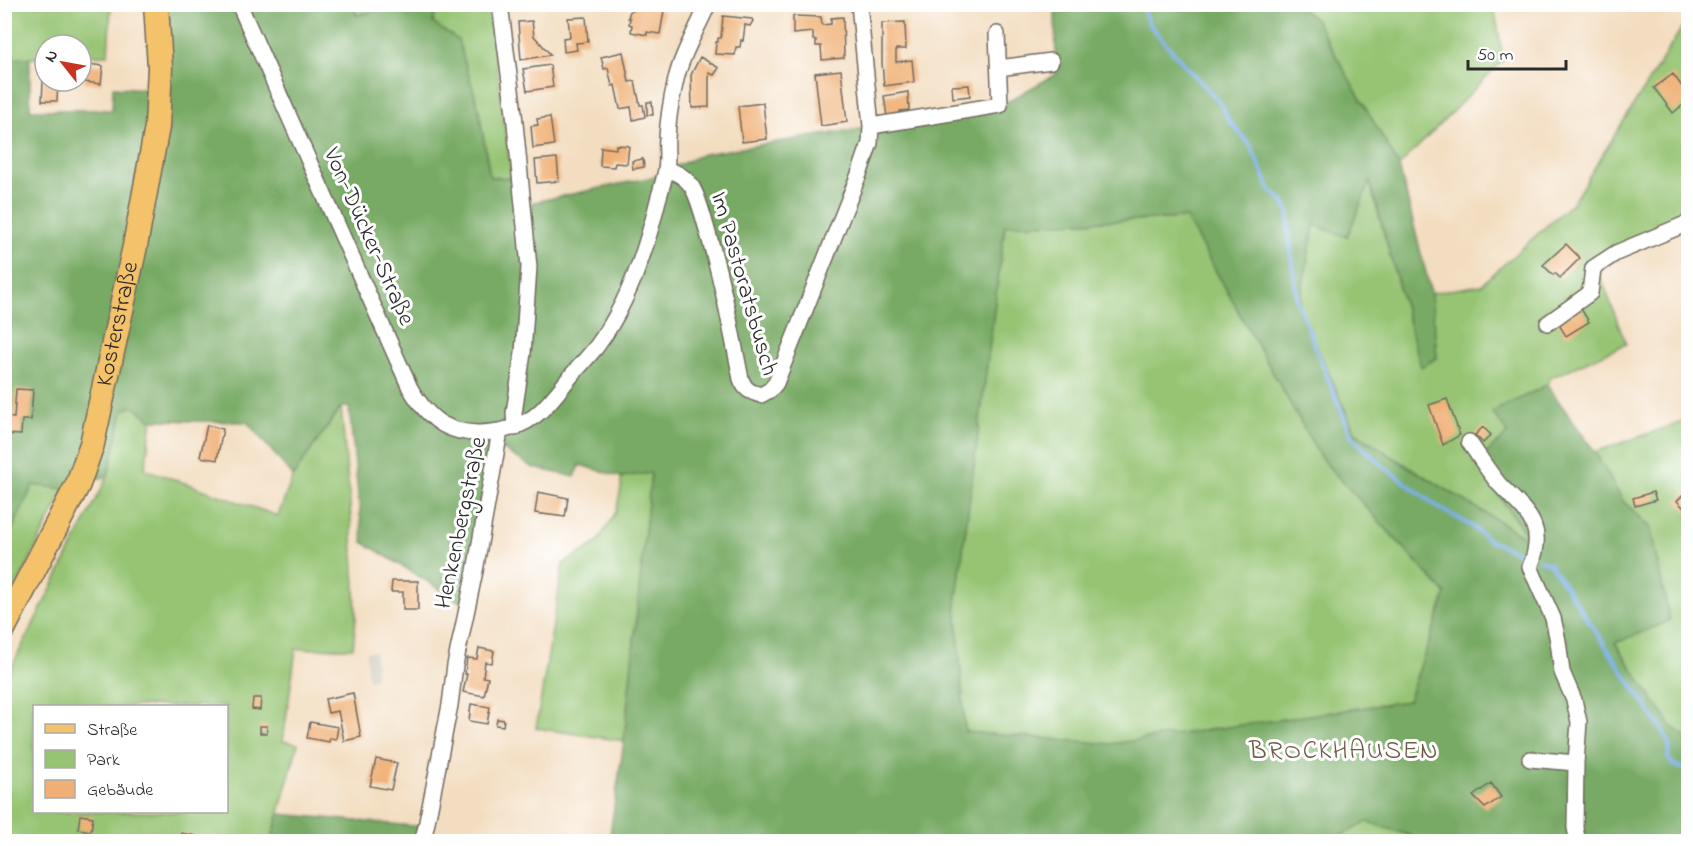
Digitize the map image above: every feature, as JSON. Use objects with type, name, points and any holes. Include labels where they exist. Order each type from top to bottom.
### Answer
[{"type":"main road","name":"Kosterstraße","points":[[4,627],[78,484],[92,444],[135,246],[157,127],[160,67],[156,4]]},
{"type":"street","name":"Von-Dücker-Straße","points":[[239,4],[414,395],[435,420],[447,427],[483,433],[508,430]]},
{"type":"street","name":"Henkenbergstraße","points":[[422,842],[447,722],[455,665],[508,430],[514,413],[523,353],[529,267],[514,113],[500,4]]},
{"type":"street","points":[[508,430],[533,419],[597,345],[618,312],[648,241],[666,169],[667,137],[674,85],[683,58],[708,4]]},
{"type":"street","name":"Im Pastoratsbusch","points":[[666,169],[677,172],[691,185],[720,276],[741,379],[750,392],[760,395],[770,390],[776,383],[870,143],[871,126],[859,4]]},
{"type":"street","points":[[871,126],[1000,105],[997,34]]},
{"type":"street","points":[[999,68],[1051,61]]},
{"type":"street","points":[[1548,323],[1590,293],[1593,268],[1616,253],[1689,223]]},
{"type":"street","points":[[1469,442],[1499,484],[1528,513],[1536,529],[1536,548],[1530,567],[1553,618],[1562,672],[1574,700],[1579,722],[1575,828],[1578,842]]},
{"type":"street","points":[[1530,759],[1576,763]]},
{"type":"shaded area","points":[[375,651],[376,679],[368,680],[366,652]]},
{"type":"green space","points":[[354,4],[402,5],[356,15]]},
{"type":"green space","points":[[4,5],[111,5],[108,55],[93,56],[93,33],[33,33],[33,58],[5,59]]},
{"type":"green space","points":[[149,5],[354,5],[356,15],[402,5],[437,5],[433,23],[458,40],[478,106],[490,177],[512,178],[520,205],[653,177],[703,154],[998,107],[1056,74],[1055,5],[1296,5],[1315,19],[1399,166],[1431,293],[1437,358],[1421,367],[1370,181],[1347,237],[1314,225],[1299,307],[1355,432],[1531,541],[1476,463],[1508,433],[1492,412],[1547,385],[1595,452],[1623,501],[1650,527],[1670,621],[1615,643],[1671,726],[1688,739],[1688,841],[1416,841],[1409,835],[1368,822],[1328,842],[609,841],[624,741],[651,473],[621,477],[580,465],[575,477],[534,468],[492,443],[464,604],[363,542],[349,407],[341,407],[293,476],[247,422],[152,420],[133,406],[123,410],[108,476],[65,489],[33,485],[5,545],[5,59],[30,58],[30,110],[112,110],[113,87],[150,89]],"holes":[[[1186,218],[1321,458],[1446,594],[1408,701],[1111,744],[965,732],[956,604],[1005,225]]]},
{"type":"green space","points":[[437,5],[488,5],[512,178],[490,177],[478,106],[458,41],[432,23]]},
{"type":"green space","points":[[1296,5],[1494,5],[1503,60],[1399,166],[1315,19]]},
{"type":"green space","points":[[1688,18],[1688,227],[1616,258],[1599,272],[1626,344],[1550,378],[1547,385],[1493,412],[1508,433],[1533,542],[1355,433],[1299,307],[1314,224],[1369,180],[1421,366],[1437,358],[1431,293],[1481,285],[1573,202]]},
{"type":"green space","points":[[1186,218],[1321,458],[1446,594],[1408,701],[1111,744],[965,732],[956,604],[1005,224]]},
{"type":"green space","points":[[133,406],[152,420],[145,469],[278,516],[293,476],[341,407],[355,586],[356,618],[353,648],[296,649],[283,741],[298,744],[271,841],[5,841],[4,682],[108,476],[123,410]]},
{"type":"green space","points":[[1688,420],[1688,739],[1671,726],[1615,643],[1669,621],[1650,527],[1623,501],[1595,452]]},
{"type":"green space","points":[[651,473],[624,741],[536,728],[563,564],[597,543],[616,512],[621,477]]},
{"type":"green space","points":[[33,485],[65,489],[5,609],[5,545]]},
{"type":"green space","points":[[279,814],[424,827],[420,841],[271,842]]},
{"type":"green space","points":[[1367,821],[1409,835],[1416,841],[1328,842]]},
{"type":"building","points":[[879,4],[898,4],[899,7],[879,8]]},
{"type":"building","points":[[634,5],[664,11],[660,34],[647,32],[647,35],[631,32],[632,25],[629,24],[630,18],[628,18]]},
{"type":"building","points":[[729,5],[740,5],[740,9],[729,8]]},
{"type":"building","points":[[723,16],[752,19],[753,21],[750,26],[745,25],[743,41],[741,40],[740,47],[736,47],[735,55],[715,54],[716,42],[718,38],[721,38]]},
{"type":"building","points":[[793,16],[821,17],[822,25],[831,24],[831,18],[843,17],[844,58],[822,60],[821,46],[816,46],[813,32],[793,34]]},
{"type":"building","points":[[586,17],[588,42],[576,43],[577,50],[564,52],[563,38],[570,37],[568,18]]},
{"type":"building","points":[[532,21],[534,36],[551,55],[521,60],[518,22]]},
{"type":"building","points":[[905,22],[906,49],[896,49],[896,62],[912,60],[914,82],[884,86],[882,23]]},
{"type":"building","points":[[623,52],[629,82],[635,81],[645,117],[633,120],[631,107],[620,109],[615,85],[612,86],[608,68],[604,69],[601,57]]},
{"type":"building","points":[[700,57],[719,68],[714,75],[709,73],[709,107],[692,108],[691,75]]},
{"type":"building","points":[[93,65],[103,66],[101,84],[93,83]]},
{"type":"building","points":[[550,65],[553,87],[527,91],[523,69]]},
{"type":"building","points":[[841,70],[847,122],[821,126],[815,73]]},
{"type":"building","points":[[1673,74],[1688,95],[1688,101],[1673,113],[1654,88]]},
{"type":"building","points":[[969,85],[970,96],[953,98],[952,86]]},
{"type":"building","points":[[908,92],[909,110],[900,111],[900,116],[887,117],[884,96]]},
{"type":"building","points":[[42,93],[57,93],[57,101],[42,101]]},
{"type":"building","points":[[647,102],[652,102],[653,115],[647,115]]},
{"type":"building","points":[[763,103],[767,139],[742,142],[738,106]]},
{"type":"building","points":[[550,117],[554,145],[533,148],[531,126],[538,125],[537,119]]},
{"type":"building","points":[[616,145],[629,146],[627,164],[615,163],[614,167],[600,166],[601,147],[616,149]]},
{"type":"building","points":[[557,158],[559,181],[537,183],[535,160]]},
{"type":"building","points":[[643,159],[644,167],[633,169],[632,161]]},
{"type":"building","points":[[1566,244],[1580,258],[1560,278],[1555,273],[1553,275],[1543,265]]},
{"type":"building","points":[[1580,307],[1589,322],[1566,336],[1558,323]]},
{"type":"building","points":[[16,389],[33,390],[31,420],[22,420],[21,435],[6,434],[8,417],[14,418]]},
{"type":"building","points":[[1447,399],[1460,435],[1443,445],[1429,405]]},
{"type":"building","points":[[207,425],[223,429],[217,460],[200,457]]},
{"type":"building","points":[[1483,427],[1491,435],[1483,443],[1475,435]]},
{"type":"building","points":[[1688,490],[1688,512],[1677,501]]},
{"type":"building","points":[[538,492],[568,498],[565,517],[535,513]]},
{"type":"building","points":[[1653,492],[1656,500],[1635,506],[1633,498]]},
{"type":"building","points":[[392,581],[418,581],[418,610],[403,610],[403,592],[391,592]]},
{"type":"building","points":[[479,648],[494,651],[492,663],[485,662],[483,677],[488,678],[484,696],[463,692],[467,674],[465,674],[467,658],[477,659]]},
{"type":"building","points":[[353,693],[361,737],[344,741],[338,711],[328,713],[325,699]]},
{"type":"building","points":[[253,698],[261,698],[260,710],[252,709]]},
{"type":"building","points":[[471,704],[490,707],[487,724],[469,721]]},
{"type":"building","points":[[497,719],[504,720],[503,726],[496,725]]},
{"type":"building","points":[[310,722],[338,727],[336,739],[330,738],[329,742],[307,738]]},
{"type":"building","points":[[260,726],[267,726],[267,733],[260,733]]},
{"type":"building","points":[[376,759],[397,763],[391,790],[370,786]]},
{"type":"building","points":[[1491,783],[1501,797],[1485,808],[1473,796]]},
{"type":"building","points":[[80,815],[93,817],[91,831],[78,829]]},
{"type":"building","points":[[181,833],[197,836],[196,842],[179,842]]},
{"type":"waterway","points":[[1141,4],[1149,24],[1220,102],[1229,121],[1251,146],[1270,190],[1283,201],[1289,213],[1288,230],[1298,304],[1352,437],[1382,465],[1439,508],[1472,526],[1488,540],[1520,553]]},
{"type":"waterway","points":[[1540,560],[1550,564],[1664,732],[1670,747],[1668,758],[1673,765],[1688,770]]},
{"type":"district","name":"BROCKHAUSEN","points":[[1344,752]]}]
